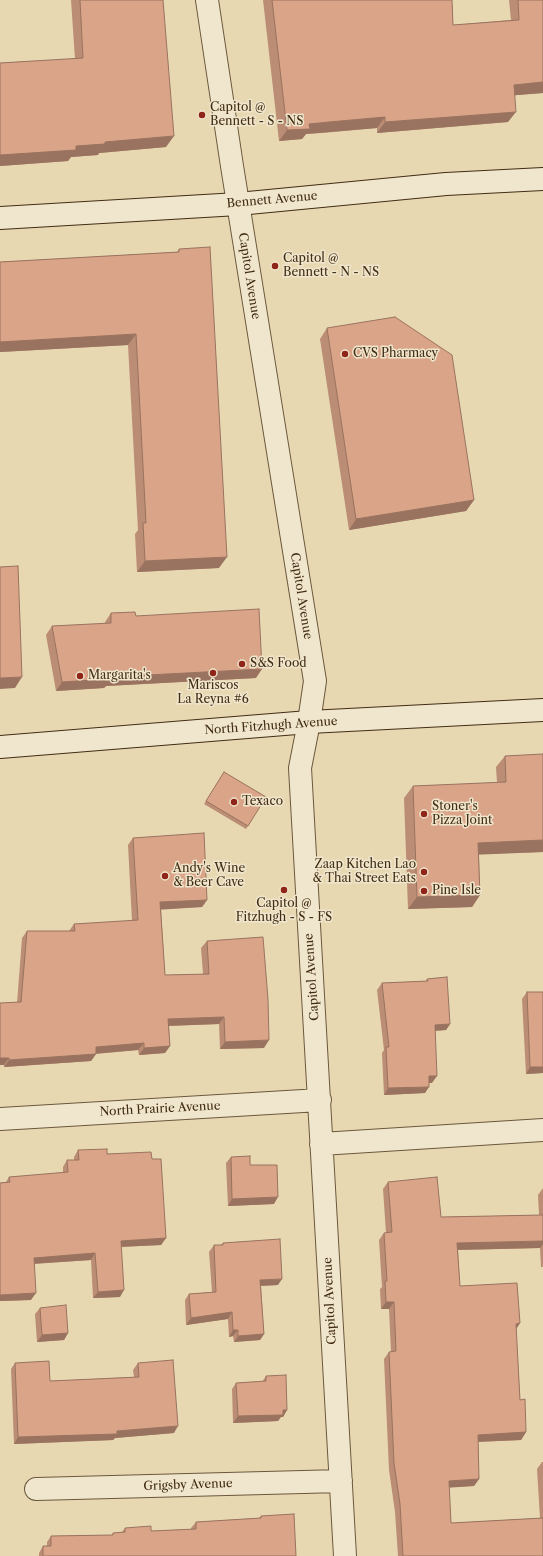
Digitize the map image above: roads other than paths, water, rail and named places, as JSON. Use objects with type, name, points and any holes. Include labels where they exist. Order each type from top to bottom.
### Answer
[{"type":"street","name":"Capitol Avenue","points":[[208,0],[238,204],[315,681],[300,768],[320,1100],[344,1556]]},
{"type":"street","name":"Bennett Avenue","points":[[0,218],[238,204],[446,184],[543,179]]},
{"type":"street","name":"North Fitzhugh Avenue","points":[[0,747],[309,722],[543,710]]},
{"type":"street","name":"North Prairie Avenue","points":[[0,1118],[320,1100]]},
{"type":"street","points":[[322,1144],[543,1130]]},
{"type":"street","name":"Grigsby Avenue","points":[[36,1490],[341,1481]]},
{"type":"place","name":"Capitol @ Bennett - S - NS","points":[[202,115]]},
{"type":"place","name":"Capitol @ Bennett - N - NS","points":[[275,266]]},
{"type":"place","name":"CVS Pharmacy","points":[[345,354]]},
{"type":"place","name":"S&S Food","points":[[242,664]]},
{"type":"place","name":"Mariscos La Reyna #6","points":[[213,673]]},
{"type":"place","name":"Margarita's","points":[[80,676]]},
{"type":"place","name":"Texaco","points":[[234,802]]},
{"type":"place","name":"Stoner's Pizza Joint","points":[[424,814]]},
{"type":"place","name":"Zaap Kitchen Lao & Thai Street Eats","points":[[424,872]]},
{"type":"place","name":"Andy's Wine & Beer Cave","points":[[165,876]]},
{"type":"place","name":"Capitol @ Fitzhugh - S - FS","points":[[284,890]]},
{"type":"place","name":"Pine Isle","points":[[424,891]]}]
